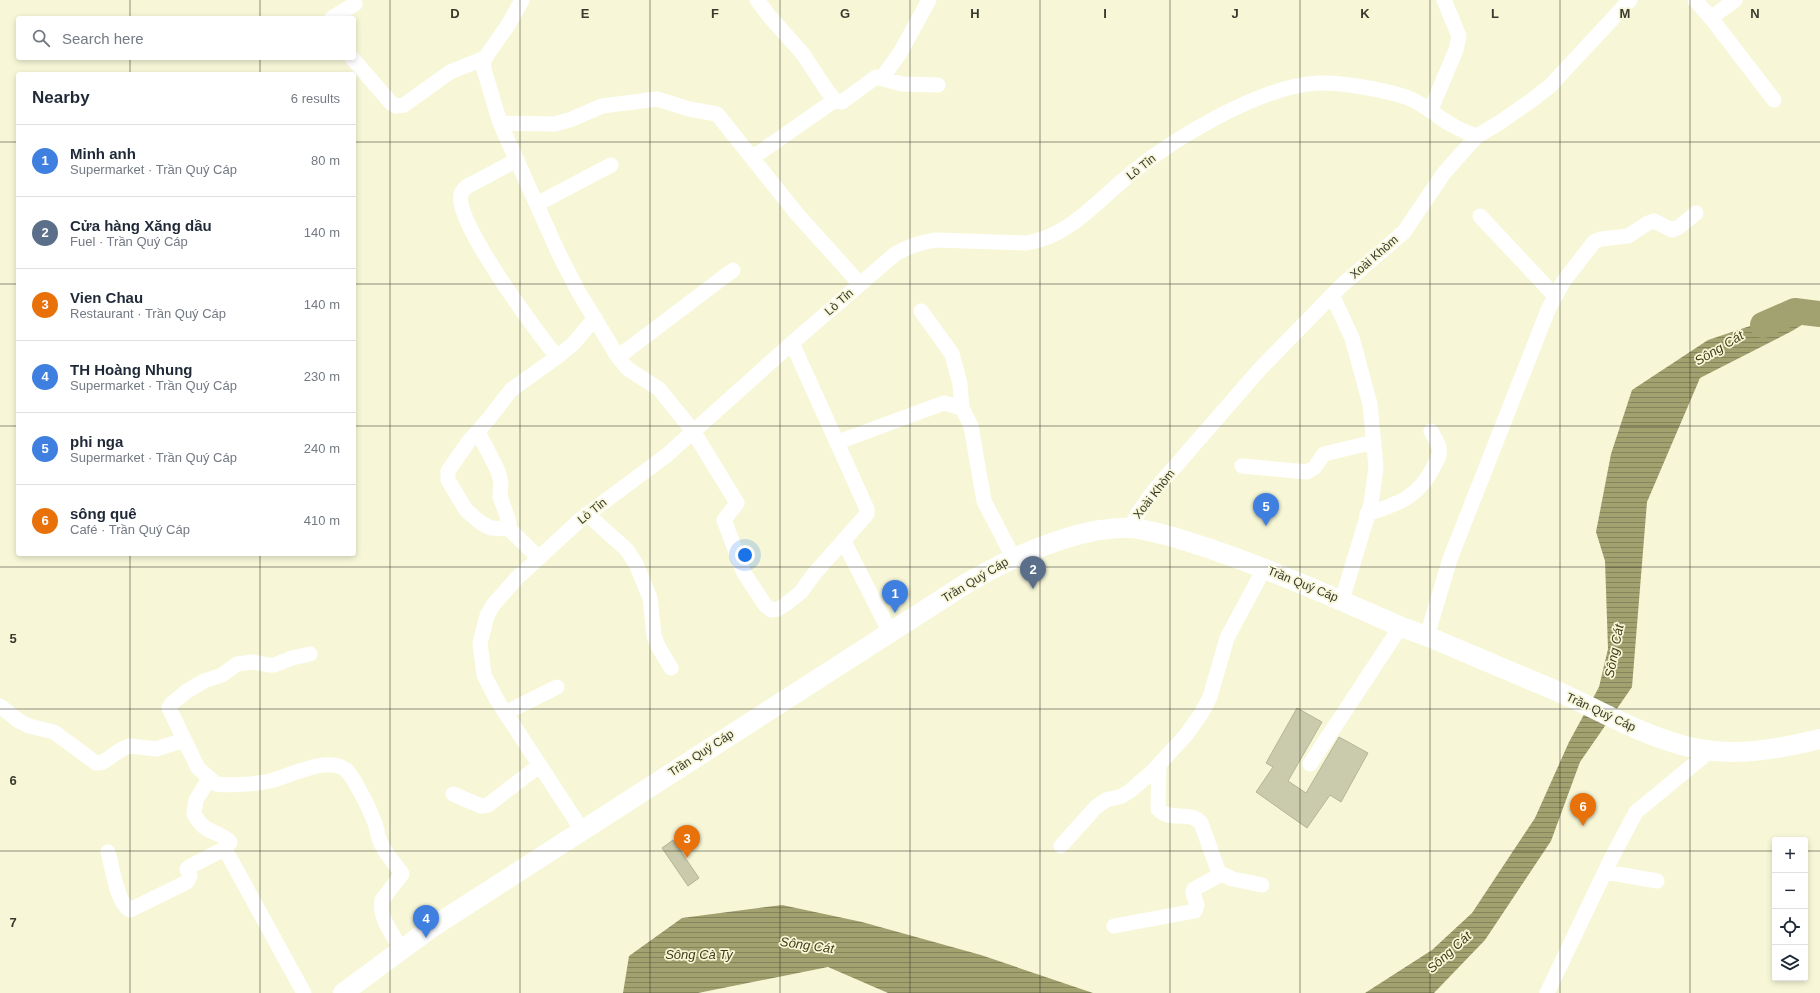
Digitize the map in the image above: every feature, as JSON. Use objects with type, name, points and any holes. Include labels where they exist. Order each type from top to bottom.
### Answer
[{"type":"main road","name":"Trần Quý Cáp","points":[[343,993],[431,928],[967,583],[1013,558],[1076,536],[1105,530],[1130,528],[1147,531],[1189,542],[1264,568],[1560,693],[1635,728],[1677,744],[1693,748],[1724,752],[1768,750],[1820,739]]},
{"type":"street","points":[[522,0],[508,25],[485,58],[483,66],[500,122],[559,254],[578,290],[618,357],[628,369],[659,389],[693,431],[737,503],[724,520],[744,573],[768,609],[778,609],[801,592],[814,574],[864,520],[868,509],[792,343]]},
{"type":"street","points":[[757,0],[802,54],[835,100],[842,102],[876,77],[902,84],[938,85]]},
{"type":"street","points":[[882,78],[900,53],[929,0]]},
{"type":"street","points":[[1431,110],[1456,50],[1459,36],[1444,0]]},
{"type":"street","name":"Xoài Khòm","points":[[1130,528],[1138,512],[1153,492],[1237,395],[1332,296],[1404,232],[1444,173],[1477,136],[1505,120],[1550,86],[1630,0]]},
{"type":"street","points":[[1695,0],[1711,18],[1774,100]]},
{"type":"street","points":[[1711,18],[1735,0]]},
{"type":"street","points":[[335,16],[355,4]]},
{"type":"street","points":[[354,60],[391,103],[396,106],[404,104],[450,72],[485,58]]},
{"type":"street","name":"Lò Tỉn","points":[[582,830],[505,713],[484,675],[480,651],[482,632],[487,616],[493,605],[538,557],[587,514],[653,467],[792,343],[895,254],[907,246],[936,240],[1026,243],[1038,242],[1050,237],[1082,216],[1135,170],[1178,140],[1255,99],[1284,90],[1319,83],[1337,84],[1404,96],[1424,104],[1450,125],[1477,136]]},
{"type":"street","points":[[500,122],[555,124],[572,119],[602,106],[657,99],[689,109],[717,114],[797,214],[860,284]]},
{"type":"street","points":[[752,158],[835,100]]},
{"type":"street","points":[[517,160],[466,187],[461,195],[461,203],[468,224],[484,252],[537,333],[557,357]]},
{"type":"street","points":[[537,204],[611,165]]},
{"type":"street","points":[[1427,636],[1450,559],[1548,310],[1563,282],[1594,242],[1601,238],[1628,236],[1648,223],[1654,221],[1672,230],[1679,227],[1696,213]]},
{"type":"street","points":[[1480,216],[1555,296]]},
{"type":"street","points":[[618,357],[733,270]]},
{"type":"street","points":[[1332,296],[1352,338],[1370,404],[1376,467],[1371,504],[1342,600]]},
{"type":"street","points":[[921,311],[952,354],[960,384],[962,408],[971,426],[984,501],[1013,558]]},
{"type":"street","points":[[538,557],[509,529],[491,528],[481,523],[466,510],[448,480],[448,471],[452,463],[510,390],[573,344],[596,318]]},
{"type":"street","points":[[838,442],[944,403],[962,408]]},
{"type":"street","points":[[1367,514],[1399,504],[1418,490],[1428,479],[1438,459],[1439,448],[1431,431]]},
{"type":"street","points":[[478,432],[498,471],[501,483],[500,496],[509,522],[509,529]]},
{"type":"street","points":[[1242,466],[1307,472],[1314,468],[1324,454],[1374,442]]},
{"type":"street","points":[[587,514],[627,550],[636,564],[650,598],[654,636],[659,648],[671,668]]},
{"type":"street","points":[[844,542],[890,632]]},
{"type":"street","points":[[1062,846],[1076,828],[1102,802],[1122,796],[1159,765],[1186,735],[1201,714],[1210,697],[1227,638],[1264,568]]},
{"type":"street","points":[[1310,764],[1401,626]]},
{"type":"street","points":[[310,654],[268,665],[253,662],[237,664],[222,675],[204,681],[187,690],[171,704],[169,708],[198,768],[209,780],[216,784],[257,783],[272,780],[309,768],[327,765],[338,766],[346,770],[354,781],[374,819],[383,847],[402,874],[382,900],[381,904],[382,913],[401,949]]},
{"type":"street","points":[[505,713],[557,687]]},
{"type":"street","points":[[0,706],[19,722],[54,732],[96,763],[103,762],[117,752],[130,746],[156,749],[184,740]]},
{"type":"street","points":[[1547,993],[1636,812],[1711,750]]},
{"type":"street","points":[[453,794],[481,806],[488,805],[540,765]]},
{"type":"street","points":[[1159,765],[1158,809],[1162,814],[1198,820],[1201,823],[1219,873],[1233,879],[1262,885]]},
{"type":"street","points":[[108,852],[117,890],[125,907],[130,910],[188,882],[190,879],[187,869],[189,866],[223,850],[230,842],[224,837],[204,827],[194,814],[196,800],[209,780]]},
{"type":"street","points":[[223,850],[228,854],[304,993]]},
{"type":"street","points":[[1606,872],[1657,881]]},
{"type":"street","points":[[1114,926],[1194,911],[1197,905],[1193,893],[1194,889],[1218,876],[1219,873]]},
{"type":"water","points":[[1795,311],[1820,314],[1792,331],[1700,378],[1647,502],[1632,687],[1580,762],[1551,841],[1485,940],[1434,993],[1365,993],[1432,950],[1472,913],[1535,818],[1569,742],[1599,687],[1608,649],[1605,561],[1596,532],[1611,454],[1632,390],[1708,340]]},
{"type":"water","name":"Sông Cà Ty","points":[[782,905],[862,922],[981,955],[1093,993],[888,993],[828,967],[698,993],[623,993],[629,956],[682,918]]},
{"type":"building","points":[[1297,708],[1322,722],[1288,781],[1306,793],[1339,737],[1368,753],[1341,802],[1330,795],[1307,828],[1256,792],[1273,767],[1266,763]]},
{"type":"building","points":[[673,840],[699,878],[688,886],[662,848]]},
{"type":"waterway","name":"Sông Cát","points":[[1763,325],[1795,311],[1820,314]]},
{"type":"place","name":"phi nga","points":[[1266,526]]},
{"type":"place","name":"Cửa hàng Xăng dầu","points":[[1033,589]]},
{"type":"place","name":"Minh anh","points":[[895,613]]},
{"type":"place","name":"sông quê","points":[[1583,826]]},
{"type":"place","name":"Vien Chau","points":[[687,858]]},
{"type":"place","name":"TH Hoàng Nhung","points":[[426,938]]}]
